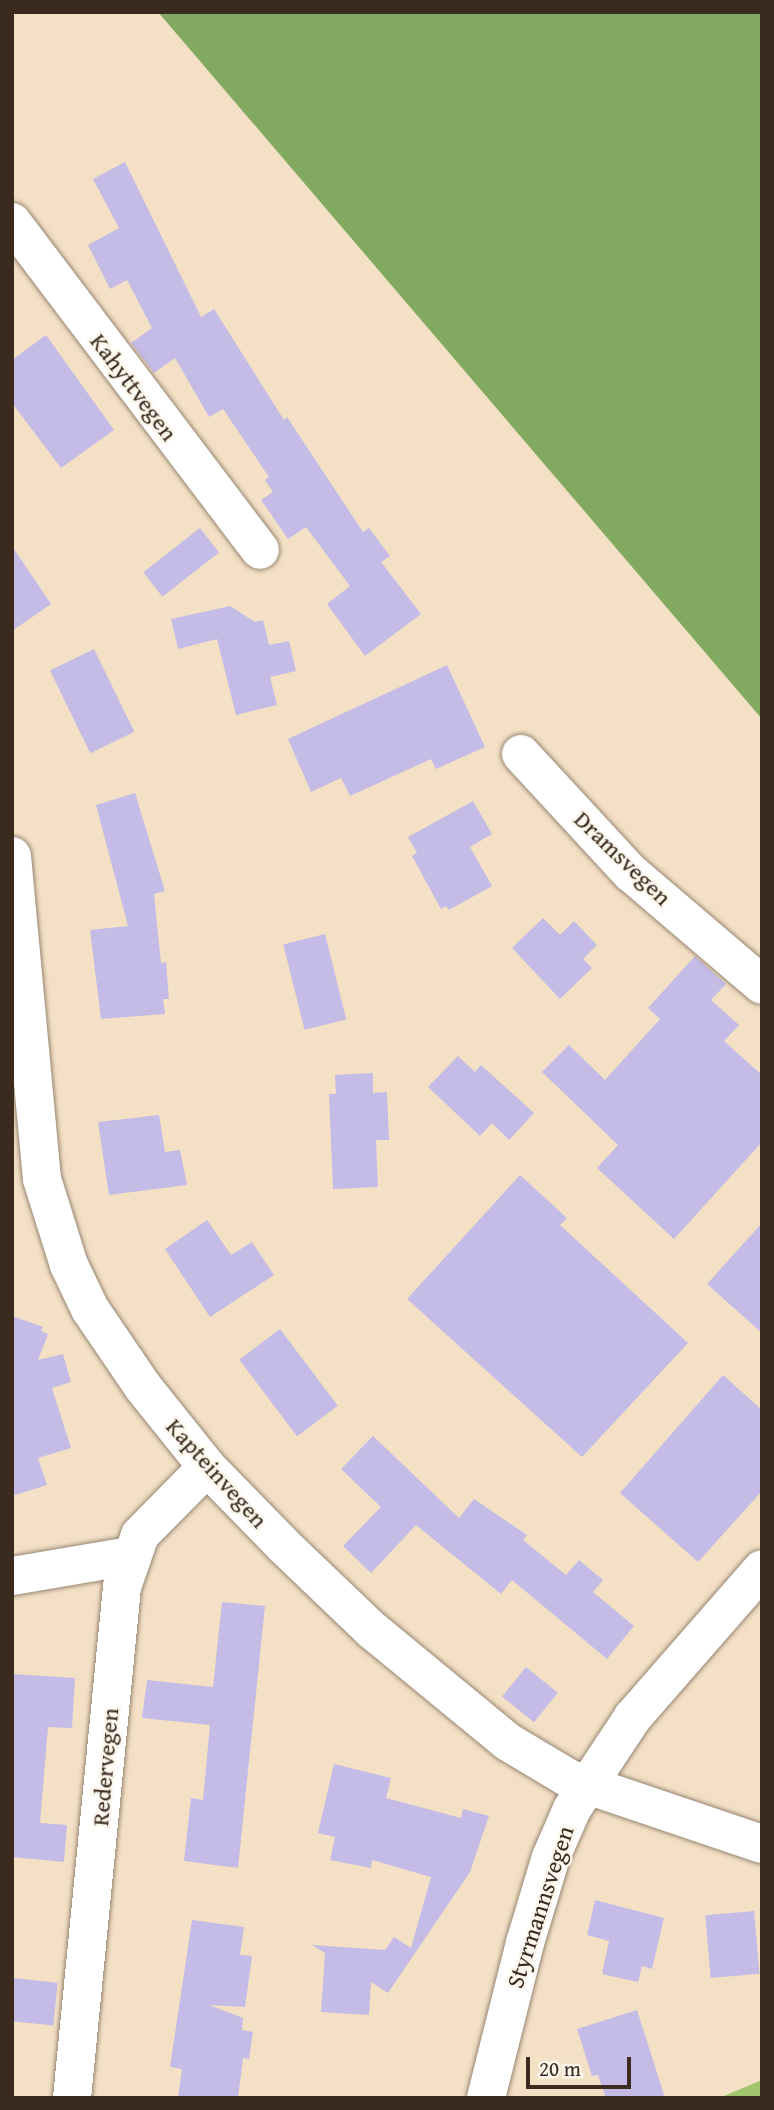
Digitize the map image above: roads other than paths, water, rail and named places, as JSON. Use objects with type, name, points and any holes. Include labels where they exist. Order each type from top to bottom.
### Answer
[{"type":"street","name":"Kahyttvegen","points":[[12,222],[260,550]]},
{"type":"street","name":"Dramsvegen","points":[[521,754],[631,873],[762,985]]},
{"type":"street","name":"Kapteinvegen","points":[[12,856],[35,1139],[53,1222],[95,1318],[207,1467],[284,1546],[413,1666],[508,1742],[545,1767],[587,1785],[762,1844]]},
{"type":"street","name":"Redervegen","points":[[72,2098],[122,1587],[139,1535],[162,1509],[207,1467]]},
{"type":"street","points":[[12,1576],[130,1556]]},
{"type":"street","name":"Styrmannsvegen","points":[[486,2098],[551,1857],[587,1785],[649,1697],[762,1569]]}]
